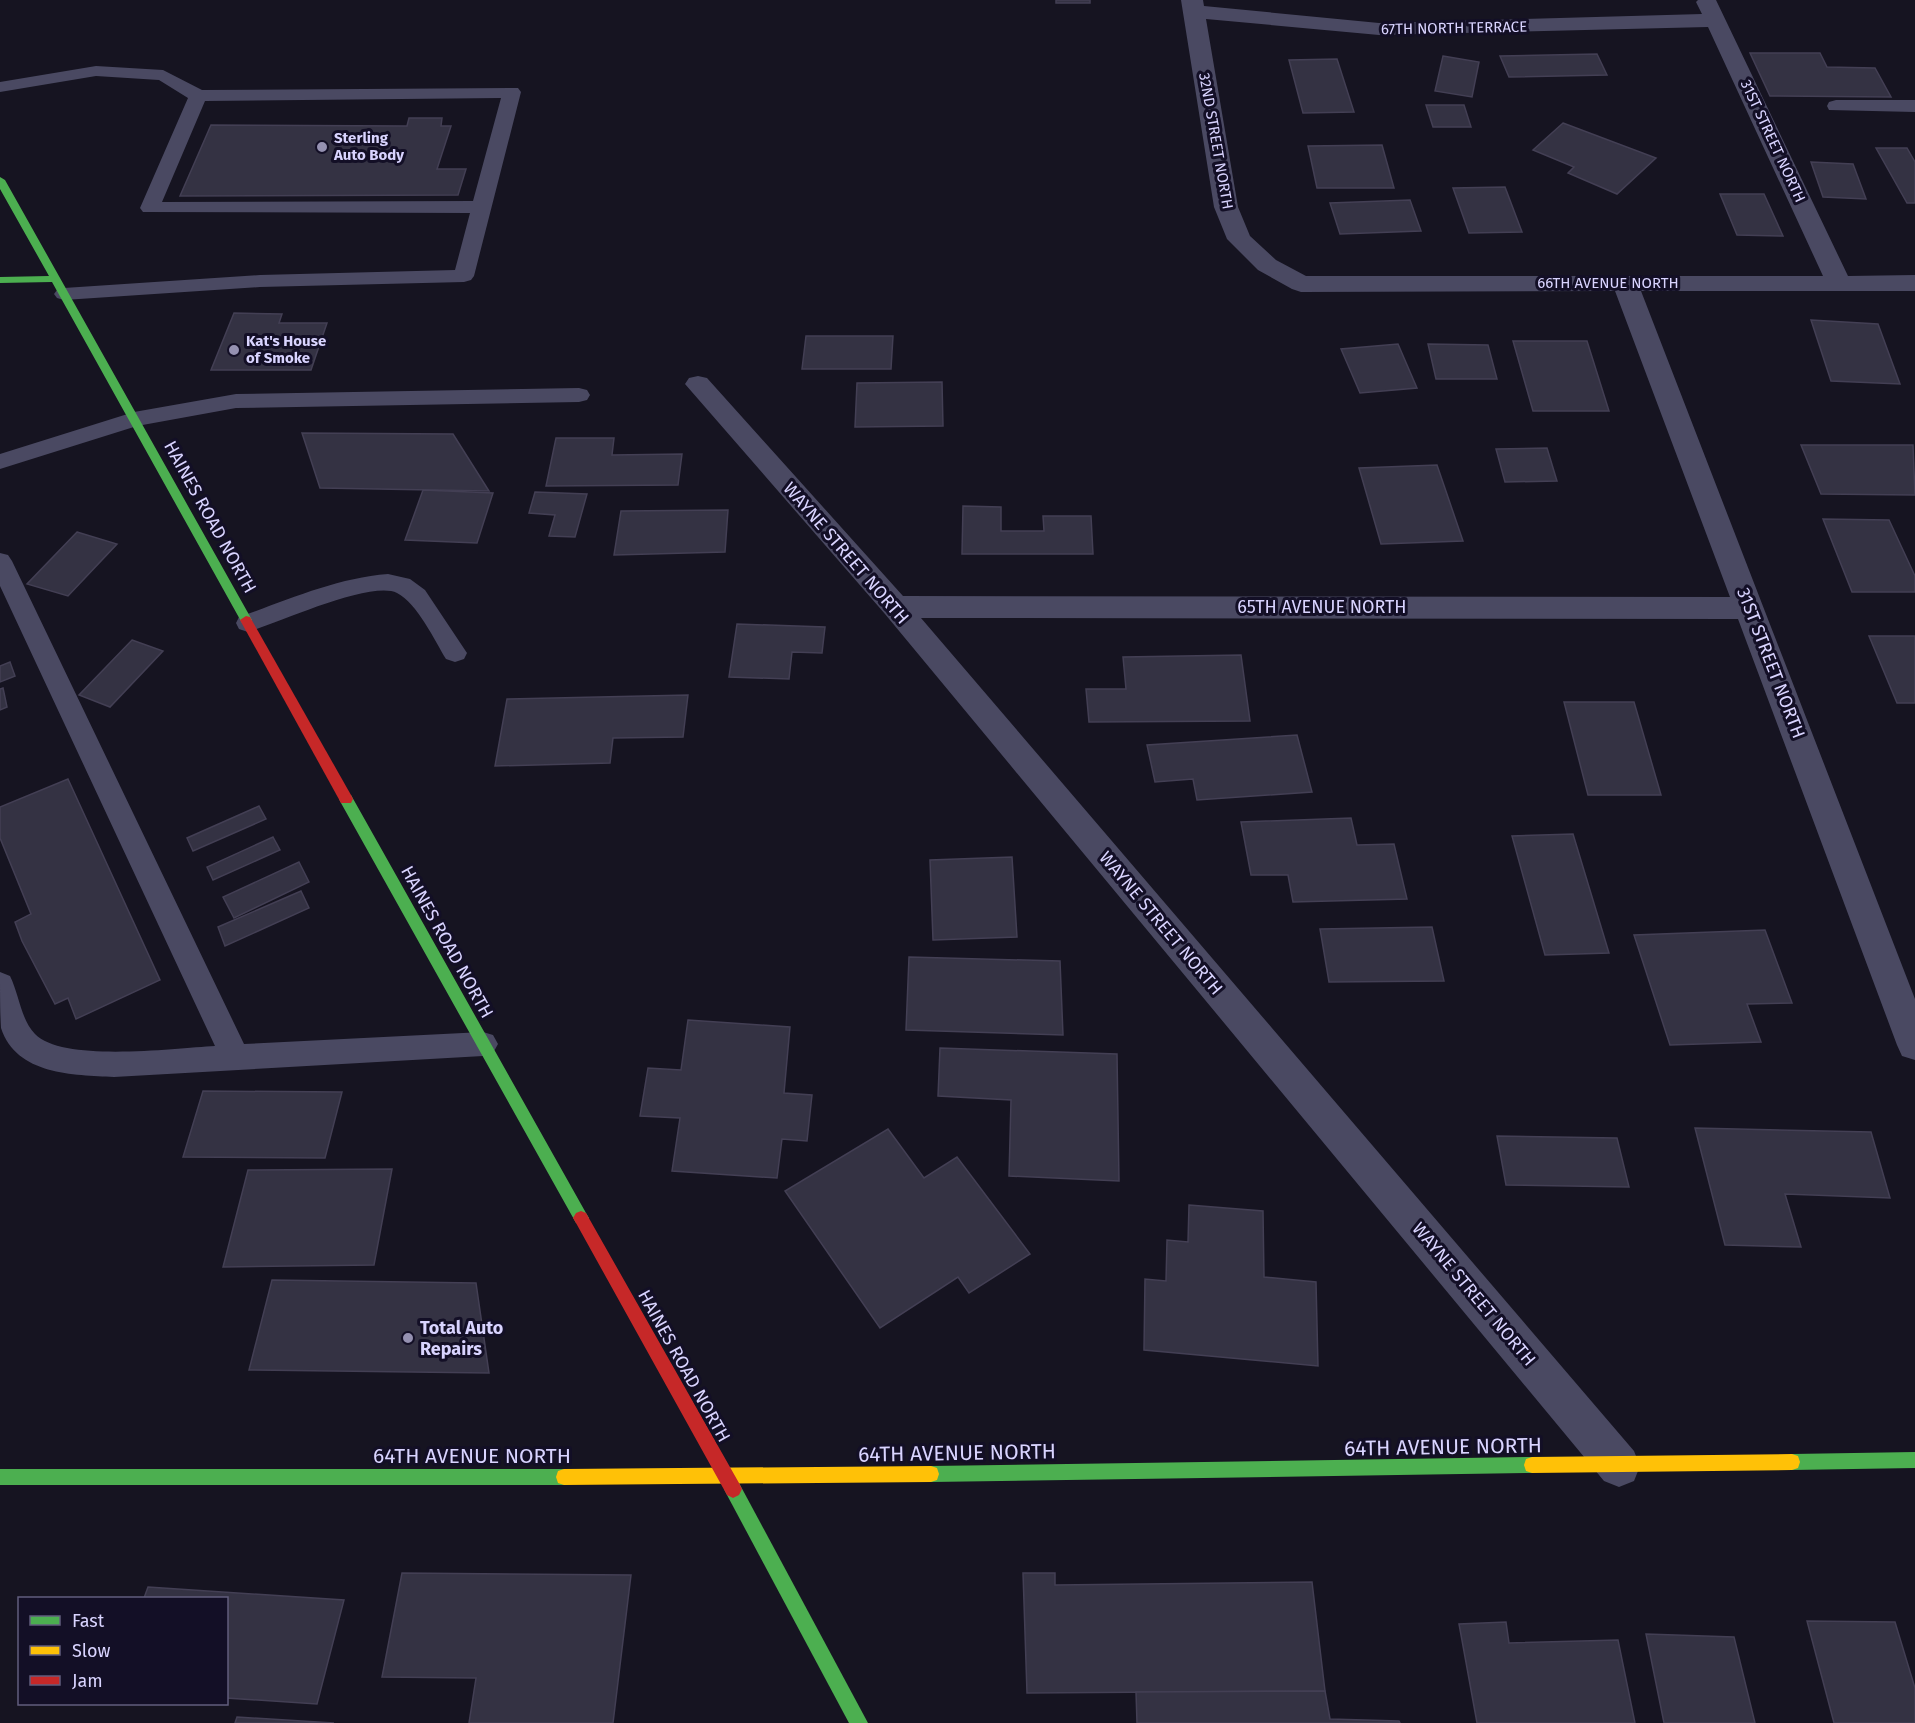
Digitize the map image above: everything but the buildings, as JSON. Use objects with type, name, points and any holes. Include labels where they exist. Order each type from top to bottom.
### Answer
[{"type":"street","name":"67TH NORTH TERRACE","points":[[1193,5],[1379,30],[1711,10]]},
{"type":"street","name":"32ND STREET NORTH","points":[[1193,5],[1226,207],[1239,239],[1267,265],[1301,284]]},
{"type":"street","name":"31ST STREET NORTH","points":[[1711,10],[1839,283]]},
{"type":"street","name":"HAINES ROAD NORTH","points":[[0,180],[726,1477],[859,1723]]},
{"type":"street","points":[[0,280],[60,286]]},
{"type":"street","name":"31ST STREET NORTH","points":[[1625,283],[1915,1045]]},
{"type":"street","name":"66TH AVENUE NORTH","points":[[1301,284],[1915,283]]},
{"type":"street","name":"WAYNE STREET NORTH","points":[[698,384],[895,607],[1619,1466]]},
{"type":"street","name":"65TH AVENUE NORTH","points":[[895,607],[1750,608]]},
{"type":"street","name":"64TH AVENUE NORTH","points":[[0,1477],[726,1477],[1915,1460]]},
{"type":"lane","points":[[0,87],[96,71],[163,75],[198,96],[512,92],[464,276],[60,286]]},
{"type":"lane","points":[[198,96],[150,208],[481,207]]},
{"type":"lane","points":[[1836,106],[1915,106]]},
{"type":"lane","points":[[0,462],[134,419],[236,401],[579,395]]},
{"type":"lane","points":[[0,561],[235,1057]]},
{"type":"lane","points":[[248,623],[357,585],[388,582],[403,585],[417,597],[455,652]]},
{"type":"lane","points":[[0,984],[18,1034],[38,1053],[64,1061],[114,1064],[483,1044]]},
{"type":"traffic: fast","points":[[0,180],[246,620]]},
{"type":"traffic: fast","points":[[0,280],[56,279]]},
{"type":"traffic: fast","points":[[346,799],[581,1218]]},
{"type":"traffic: fast","points":[[1792,1462],[1915,1460]]},
{"type":"traffic: fast","points":[[931,1474],[1532,1465]]},
{"type":"traffic: fast","points":[[0,1477],[564,1477]]},
{"type":"traffic: fast","points":[[733,1489],[859,1723]]},
{"type":"traffic: slow","points":[[1532,1465],[1792,1462]]},
{"type":"traffic: slow","points":[[564,1477],[931,1474]]},
{"type":"traffic: jam","points":[[246,620],[346,799]]},
{"type":"traffic: jam","points":[[581,1218],[733,1489]]},
{"type":"place","name":"Sterling Auto Body","points":[[322,147]]},
{"type":"place","name":"Kat's House of Smoke","points":[[234,350]]},
{"type":"place","name":"Total Auto Repairs","points":[[408,1338]]}]
